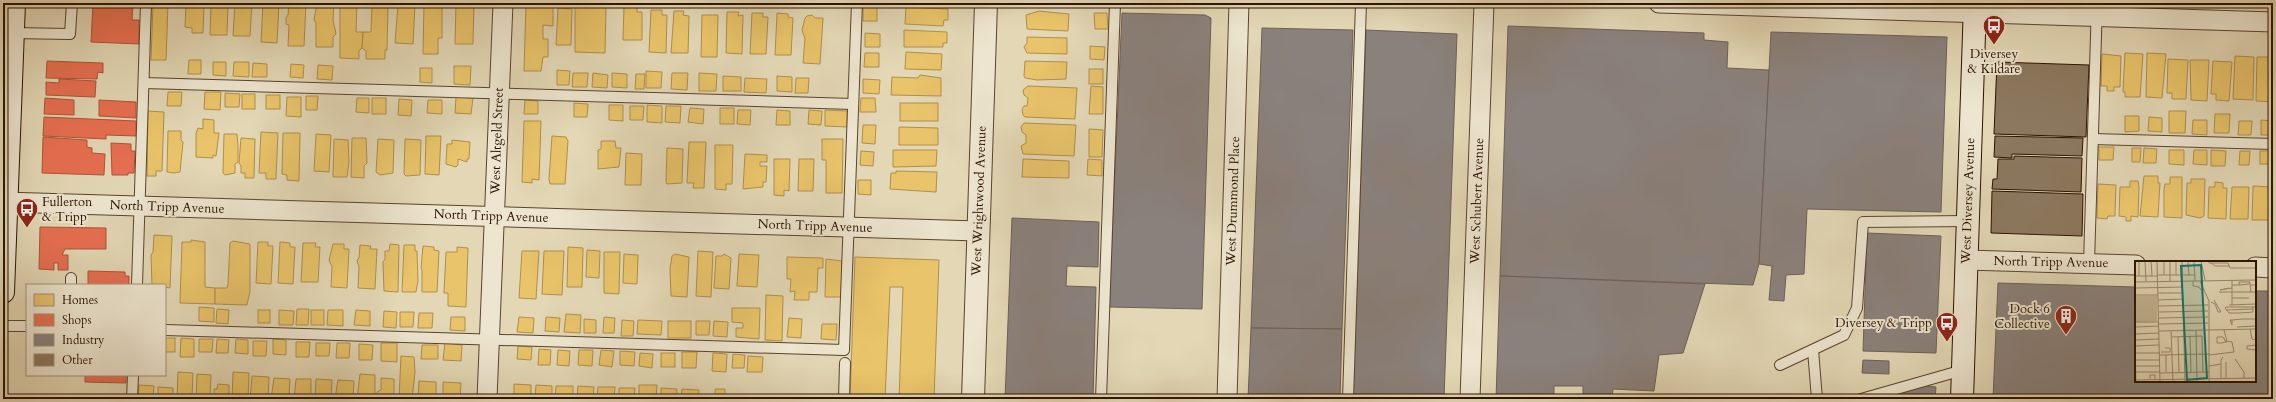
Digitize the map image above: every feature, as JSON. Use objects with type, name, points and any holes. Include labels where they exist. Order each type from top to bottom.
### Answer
[{"type":"main road","points":[[3,292],[5,202],[14,3]]},
{"type":"main road","name":"West Wrightwood Avenue","points":[[973,399],[986,3]]},
{"type":"main road","name":"West Diversey Avenue","points":[[1962,399],[1975,8]]},
{"type":"street","name":"West Altgeld Street","points":[[487,399],[502,3]]},
{"type":"street","name":"West Drummond Place","points":[[1227,399],[1239,3]]},
{"type":"street","name":"West Schubert Avenue","points":[[1470,399],[1484,3]]},
{"type":"street","points":[[1659,3],[2097,10],[2273,22]]},
{"type":"street","name":"North Tripp Avenue","points":[[5,202],[978,231]]},
{"type":"street","name":"North Tripp Avenue","points":[[1966,260],[2135,264]]},
{"type":"street","points":[[2256,267],[2273,268]]},
{"type":"lane","points":[[13,33],[70,34],[72,3]]},
{"type":"lane","points":[[137,284],[146,3]]},
{"type":"lane","points":[[166,330],[844,350],[857,3]]},
{"type":"lane","points":[[1101,399],[1114,3]]},
{"type":"lane","points":[[1348,399],[1361,3]]},
{"type":"lane","points":[[2089,263],[2097,10]]},
{"type":"lane","points":[[144,83],[853,104]]},
{"type":"lane","points":[[2093,139],[2273,144]]},
{"type":"lane","points":[[1780,365],[1844,335],[1857,308],[1863,222],[1968,221]]},
{"type":"lane","points":[[3,326],[26,326]]},
{"type":"lane","points":[[1813,350],[1817,399]]},
{"type":"lane","points":[[844,399],[845,363]]},
{"type":"lane","points":[[1862,399],[1962,370]]},
{"type":"lane","points":[[132,399],[134,376]]},
{"type":"building: Homes","points":[[153,3],[168,3],[166,60],[151,60]]},
{"type":"building: Homes","points":[[186,3],[204,3],[203,33],[192,33],[192,28],[185,27]]},
{"type":"building: Homes","points":[[211,3],[228,3],[227,35],[210,35]]},
{"type":"building: Homes","points":[[235,3],[252,3],[250,36],[233,36]]},
{"type":"building: Homes","points":[[263,3],[279,3],[277,43],[261,42]]},
{"type":"building: Homes","points":[[289,3],[306,3],[304,46],[288,46],[289,25],[286,24],[286,18],[288,15]]},
{"type":"building: Homes","points":[[317,3],[334,3],[333,20],[336,34],[333,37],[333,47],[316,47],[316,23],[314,20]]},
{"type":"building: Homes","points":[[340,3],[357,3],[356,32],[363,32],[362,48],[359,51],[359,59],[340,58]]},
{"type":"building: Homes","points":[[372,3],[388,4],[387,50],[385,50],[385,59],[366,59],[366,51],[362,48],[363,32],[371,32]]},
{"type":"building: Homes","points":[[403,3],[414,3],[415,5],[413,44],[395,43],[398,5]]},
{"type":"building: Homes","points":[[456,3],[474,3],[473,44],[455,44]]},
{"type":"building: Homes","points":[[526,3],[553,3],[553,26],[543,25],[543,39],[548,39],[548,57],[543,57],[541,71],[524,71]]},
{"type":"building: Homes","points":[[424,4],[442,4],[442,38],[438,38],[438,54],[423,54]]},
{"type":"building: Homes","points":[[575,4],[595,7],[595,4],[606,5],[605,53],[575,52]]},
{"type":"building: Homes","points":[[624,6],[637,6],[637,12],[642,12],[642,40],[623,40]]},
{"type":"building: Homes","points":[[863,7],[877,7],[877,21],[863,21]]},
{"type":"building: Homes","points":[[906,7],[948,9],[948,20],[944,20],[943,26],[905,24]]},
{"type":"building: Homes","points":[[558,8],[572,9],[571,45],[556,45]]},
{"type":"building: Homes","points":[[651,10],[662,10],[662,15],[667,15],[666,53],[649,52]]},
{"type":"building: Homes","points":[[674,11],[684,11],[683,15],[689,16],[688,53],[671,53]]},
{"type":"building: Homes","points":[[1039,11],[1069,14],[1068,31],[1027,29],[1026,15]]},
{"type":"building: Homes","points":[[727,12],[739,12],[738,16],[743,15],[742,54],[726,53]]},
{"type":"building: Homes","points":[[752,13],[763,13],[763,17],[768,17],[766,54],[750,54]]},
{"type":"building: Homes","points":[[777,13],[788,14],[788,17],[793,18],[791,55],[775,55]]},
{"type":"building: Homes","points":[[1094,13],[1107,13],[1108,29],[1095,29]]},
{"type":"building: Homes","points":[[702,15],[718,15],[717,57],[701,57]]},
{"type":"building: Homes","points":[[812,15],[815,18],[823,18],[820,64],[803,63],[805,39],[802,30],[805,18]]},
{"type":"building: Homes","points":[[904,30],[947,32],[947,43],[943,43],[943,47],[904,47]]},
{"type":"building: Homes","points":[[865,33],[880,34],[880,47],[865,47]]},
{"type":"building: Homes","points":[[1027,37],[1067,38],[1067,54],[1027,53],[1024,47],[1027,43]]},
{"type":"building: Homes","points":[[1090,46],[1105,47],[1104,60],[1090,59]]},
{"type":"building: Homes","points":[[906,52],[942,54],[941,70],[905,69]]},
{"type":"building: Homes","points":[[865,53],[879,53],[879,67],[864,67]]},
{"type":"building: Homes","points":[[2125,53],[2143,54],[2140,97],[2125,97],[2125,92],[2123,92]]},
{"type":"building: Homes","points":[[2147,53],[2166,54],[2162,98],[2146,97]]},
{"type":"building: Homes","points":[[2102,54],[2121,56],[2120,87],[2114,87],[2114,91],[2107,91],[2107,86],[2101,86]]},
{"type":"building: Homes","points":[[2235,56],[2254,57],[2253,100],[2233,99]]},
{"type":"building: Homes","points":[[2257,57],[2273,57],[2273,102],[2256,101]]},
{"type":"building: Homes","points":[[2168,59],[2188,60],[2186,99],[2172,99],[2172,93],[2167,93]]},
{"type":"building: Homes","points":[[189,60],[201,60],[201,74],[188,74]]},
{"type":"building: Homes","points":[[2190,60],[2209,60],[2207,101],[2191,100]]},
{"type":"building: Homes","points":[[1025,61],[1067,62],[1066,79],[1037,80],[1025,78]]},
{"type":"building: Homes","points":[[2213,61],[2232,62],[2229,101],[2216,100],[2216,94],[2211,94]]},
{"type":"building: Homes","points":[[213,62],[226,62],[226,76],[213,75]]},
{"type":"building: Homes","points":[[234,62],[249,62],[249,77],[233,76]]},
{"type":"building: Homes","points":[[253,63],[267,64],[267,77],[252,77]]},
{"type":"building: Homes","points":[[291,64],[304,65],[303,78],[290,77]]},
{"type":"building: Homes","points":[[318,65],[333,66],[332,80],[317,79]]},
{"type":"building: Homes","points":[[454,66],[471,66],[470,85],[454,84]]},
{"type":"building: Homes","points":[[420,68],[432,68],[432,83],[420,82]]},
{"type":"building: Homes","points":[[1089,69],[1103,69],[1103,84],[1089,84]]},
{"type":"building: Homes","points":[[557,70],[570,71],[569,85],[557,85]]},
{"type":"building: Homes","points":[[646,71],[662,72],[661,88],[646,88]]},
{"type":"building: Homes","points":[[573,73],[588,73],[587,87],[572,87]]},
{"type":"building: Homes","points":[[593,73],[608,75],[607,88],[592,87]]},
{"type":"building: Homes","points":[[612,73],[627,74],[627,88],[612,87]]},
{"type":"building: Homes","points":[[672,73],[688,73],[687,90],[671,89]]},
{"type":"building: Homes","points":[[699,73],[717,74],[716,91],[699,91]]},
{"type":"building: Homes","points":[[636,74],[645,74],[644,89],[635,89]]},
{"type":"building: Homes","points":[[920,75],[941,78],[941,96],[891,95],[892,77],[918,78]]},
{"type":"building: Homes","points":[[723,76],[741,77],[741,91],[723,91]]},
{"type":"building: Homes","points":[[777,76],[792,77],[792,92],[777,91]]},
{"type":"building: Homes","points":[[745,78],[767,79],[766,93],[744,92]]},
{"type":"building: Homes","points":[[796,78],[809,78],[808,93],[795,93]]},
{"type":"building: Homes","points":[[863,79],[880,80],[879,94],[863,93]]},
{"type":"building: Homes","points":[[1028,86],[1077,88],[1075,119],[1025,117],[1022,109],[1024,106],[1027,106],[1028,98],[1024,95],[1023,90]]},
{"type":"building: Homes","points":[[1091,86],[1103,87],[1103,114],[1089,114]]},
{"type":"building: Homes","points":[[168,92],[182,92],[181,106],[167,106]]},
{"type":"building: Homes","points":[[205,92],[221,92],[220,110],[204,109]]},
{"type":"building: Homes","points":[[225,93],[240,94],[239,107],[225,107]]},
{"type":"building: Homes","points":[[242,94],[255,94],[255,109],[242,109]]},
{"type":"building: Homes","points":[[266,95],[280,95],[280,109],[266,109]]},
{"type":"building: Homes","points":[[306,96],[318,96],[317,110],[306,110]]},
{"type":"building: Homes","points":[[287,97],[301,97],[301,117],[286,116]]},
{"type":"building: Homes","points":[[456,97],[473,98],[471,114],[455,113]]},
{"type":"building: Homes","points":[[357,98],[369,98],[369,113],[356,112]]},
{"type":"building: Homes","points":[[372,98],[386,98],[386,114],[372,114]]},
{"type":"building: Homes","points":[[861,98],[875,98],[876,112],[860,112]]},
{"type":"building: Homes","points":[[399,99],[412,100],[411,116],[398,115]]},
{"type":"building: Homes","points":[[428,100],[442,100],[442,114],[427,113]]},
{"type":"building: Homes","points":[[525,100],[538,101],[538,114],[524,114]]},
{"type":"building: Homes","points":[[574,103],[588,104],[587,117],[574,117]]},
{"type":"building: Homes","points":[[900,103],[938,103],[938,121],[900,121]]},
{"type":"building: Homes","points":[[609,105],[623,105],[623,121],[609,120]]},
{"type":"building: Homes","points":[[647,105],[662,106],[662,123],[647,122]]},
{"type":"building: Homes","points":[[630,106],[644,106],[643,120],[630,120]]},
{"type":"building: Homes","points":[[666,106],[681,106],[680,123],[665,122]]},
{"type":"building: Homes","points":[[690,108],[704,109],[703,124],[688,122]]},
{"type":"building: Homes","points":[[720,108],[734,108],[734,124],[720,124]]},
{"type":"building: Homes","points":[[738,110],[751,110],[750,125],[737,124]]},
{"type":"building: Homes","points":[[777,110],[790,111],[790,125],[776,125]]},
{"type":"building: Homes","points":[[809,110],[822,111],[821,125],[808,124]]},
{"type":"building: Homes","points":[[825,110],[847,111],[847,127],[825,126]]},
{"type":"building: Homes","points":[[148,111],[164,112],[162,171],[156,171],[156,176],[147,176]]},
{"type":"building: Homes","points":[[2169,111],[2186,111],[2185,133],[2169,133]]},
{"type":"building: Homes","points":[[2215,114],[2230,114],[2229,133],[2214,133]]},
{"type":"building: Homes","points":[[2125,116],[2139,116],[2139,131],[2125,132]]},
{"type":"building: Homes","points":[[2149,117],[2162,118],[2162,132],[2148,131]]},
{"type":"building: Homes","points":[[203,119],[214,120],[214,133],[219,133],[216,156],[213,155],[213,158],[196,157],[196,133],[198,128],[203,129]]},
{"type":"building: Homes","points":[[2193,120],[2207,120],[2207,135],[2192,134]]},
{"type":"building: Homes","points":[[2261,120],[2273,121],[2273,135],[2261,135]]},
{"type":"building: Homes","points":[[524,121],[541,121],[539,180],[532,179],[532,183],[522,182]]},
{"type":"building: Homes","points":[[2239,121],[2252,121],[2251,135],[2238,135]]},
{"type":"building: Homes","points":[[1024,123],[1076,125],[1074,156],[1023,154],[1021,146],[1026,143],[1026,135],[1022,132],[1021,127]]},
{"type":"building: Homes","points":[[863,125],[876,125],[875,144],[862,143]]},
{"type":"building: Homes","points":[[899,127],[938,128],[938,145],[899,145]]},
{"type":"building: Homes","points":[[1089,129],[1103,130],[1102,157],[1089,157]]},
{"type":"building: Homes","points":[[168,131],[181,131],[181,140],[183,142],[180,172],[167,172]]},
{"type":"building: Homes","points":[[261,132],[278,133],[276,179],[266,179],[266,173],[259,173]]},
{"type":"building: Homes","points":[[283,133],[300,133],[299,181],[287,180],[287,175],[282,174]]},
{"type":"building: Homes","points":[[224,134],[237,134],[238,146],[238,162],[235,164],[235,173],[225,175],[223,173]]},
{"type":"building: Homes","points":[[316,134],[331,135],[329,172],[314,171]]},
{"type":"building: Homes","points":[[426,136],[441,136],[439,175],[425,174]]},
{"type":"building: Homes","points":[[552,136],[566,137],[568,141],[565,184],[550,184],[549,179]]},
{"type":"building: Homes","points":[[241,138],[255,139],[254,178],[245,178],[245,173],[241,173],[241,166],[239,163]]},
{"type":"building: Homes","points":[[352,138],[366,138],[367,163],[364,166],[364,178],[351,177]]},
{"type":"building: Homes","points":[[334,139],[348,140],[349,162],[347,177],[333,177]]},
{"type":"building: Homes","points":[[378,139],[394,140],[393,173],[380,175],[376,172]]},
{"type":"building: Homes","points":[[405,139],[421,140],[420,175],[406,176],[404,174]]},
{"type":"building: Homes","points":[[822,139],[843,139],[842,193],[826,193],[826,160],[822,160]]},
{"type":"building: Homes","points":[[452,140],[470,142],[469,159],[467,159],[467,162],[458,159],[458,165],[456,167],[446,164],[447,144],[452,144]]},
{"type":"building: Homes","points":[[601,141],[615,141],[616,148],[621,148],[619,167],[598,169],[598,150],[601,149]]},
{"type":"building: Homes","points":[[689,142],[706,142],[704,188],[693,188],[694,183],[687,183]]},
{"type":"building: Homes","points":[[715,145],[733,145],[732,184],[726,184],[726,190],[715,189]]},
{"type":"building: Homes","points":[[2099,147],[2114,147],[2113,160],[2099,160]]},
{"type":"building: Homes","points":[[667,148],[683,149],[682,183],[667,184],[666,182]]},
{"type":"building: Homes","points":[[2132,148],[2141,148],[2140,162],[2132,162]]},
{"type":"building: Homes","points":[[2144,148],[2157,149],[2156,163],[2143,163]]},
{"type":"building: Homes","points":[[893,150],[937,150],[936,166],[893,167]]},
{"type":"building: Homes","points":[[2169,150],[2184,150],[2184,165],[2169,164]]},
{"type":"building: Homes","points":[[2194,150],[2207,150],[2207,165],[2193,164]]},
{"type":"building: Homes","points":[[2211,150],[2226,151],[2225,166],[2211,166]]},
{"type":"building: Homes","points":[[861,151],[874,152],[873,166],[860,165]]},
{"type":"building: Homes","points":[[2240,151],[2250,151],[2249,165],[2239,165]]},
{"type":"building: Homes","points":[[2260,151],[2273,151],[2273,164],[2260,164]]},
{"type":"building: Homes","points":[[626,153],[642,154],[641,185],[625,185]]},
{"type":"building: Homes","points":[[745,154],[767,155],[767,162],[760,162],[760,166],[767,166],[766,182],[763,182],[763,187],[743,189]]},
{"type":"building: Homes","points":[[774,159],[790,159],[789,191],[784,190],[784,196],[774,195]]},
{"type":"building: Homes","points":[[799,159],[814,159],[813,191],[798,191]]},
{"type":"building: Homes","points":[[1023,159],[1069,161],[1069,178],[1022,177]]},
{"type":"building: Homes","points":[[1088,159],[1102,160],[1102,176],[1087,175]]},
{"type":"building: Homes","points":[[896,171],[937,172],[936,192],[890,189],[891,173],[896,173]]},
{"type":"building: Homes","points":[[2144,176],[2158,176],[2158,183],[2160,183],[2158,217],[2140,216]]},
{"type":"building: Homes","points":[[2170,177],[2182,177],[2182,218],[2164,217],[2164,190],[2165,184],[2170,184]]},
{"type":"building: Homes","points":[[2191,179],[2205,179],[2204,216],[2200,218],[2186,215],[2187,183],[2191,183]]},
{"type":"building: Homes","points":[[858,180],[871,180],[871,195],[858,194]]},
{"type":"building: Homes","points":[[2130,181],[2138,181],[2138,217],[2131,216],[2131,221],[2126,221],[2126,217],[2119,216],[2120,187],[2130,187]]},
{"type":"building: Homes","points":[[2215,182],[2223,183],[2223,188],[2227,188],[2226,219],[2208,218],[2209,187],[2215,187]]},
{"type":"building: Homes","points":[[2098,184],[2116,185],[2115,216],[2108,216],[2107,219],[2097,218]]},
{"type":"building: Homes","points":[[2253,186],[2271,187],[2270,220],[2252,220]]},
{"type":"building: Homes","points":[[2232,187],[2249,187],[2248,219],[2230,219]]},
{"type":"building: Homes","points":[[154,235],[172,236],[170,288],[166,287],[166,284],[152,284],[151,255],[153,252]]},
{"type":"building: Homes","points":[[191,240],[205,242],[205,287],[215,288],[215,304],[180,303],[182,242],[191,242]]},
{"type":"building: Homes","points":[[233,241],[250,244],[250,291],[247,305],[215,304],[215,288],[227,288],[230,243]]},
{"type":"building: Homes","points":[[258,242],[268,242],[268,246],[273,246],[271,284],[256,283]]},
{"type":"building: Homes","points":[[280,242],[290,243],[290,247],[295,247],[293,284],[278,283]]},
{"type":"building: Homes","points":[[303,243],[316,243],[315,247],[320,247],[318,282],[301,282]]},
{"type":"building: Homes","points":[[333,244],[344,244],[344,249],[349,249],[347,288],[331,287],[332,267],[329,260]]},
{"type":"building: Homes","points":[[390,244],[399,245],[398,292],[384,291],[383,262],[385,259],[385,251],[389,251]]},
{"type":"building: Homes","points":[[360,245],[371,246],[370,249],[377,249],[375,289],[358,288],[359,268],[357,260],[359,258]]},
{"type":"building: Homes","points":[[404,245],[415,245],[415,251],[417,251],[418,281],[416,292],[402,292]]},
{"type":"building: Homes","points":[[423,246],[434,247],[434,250],[439,251],[437,292],[422,292],[421,268]]},
{"type":"building: Homes","points":[[457,247],[468,248],[466,307],[448,306],[448,293],[444,293],[446,252],[457,252]]},
{"type":"building: Homes","points":[[568,247],[583,248],[582,287],[567,287]]},
{"type":"building: Homes","points":[[587,250],[600,251],[599,278],[586,277]]},
{"type":"building: Homes","points":[[522,251],[539,251],[536,299],[519,298]]},
{"type":"building: Homes","points":[[544,251],[564,251],[562,295],[542,294]]},
{"type":"building: Homes","points":[[698,251],[713,252],[711,297],[696,296]]},
{"type":"building: Homes","points":[[604,252],[620,252],[619,294],[604,293]]},
{"type":"building: Homes","points":[[624,254],[638,255],[637,284],[623,283]]},
{"type":"building: Homes","points":[[675,254],[689,257],[687,297],[671,296],[670,269],[672,256]]},
{"type":"building: Homes","points":[[724,254],[731,258],[729,289],[714,288],[716,256],[722,256]]},
{"type":"building: Homes","points":[[739,254],[759,255],[757,287],[737,286]]},
{"type":"building: Homes","points":[[787,257],[823,258],[823,268],[818,268],[817,292],[809,292],[809,300],[794,300],[795,291],[790,292],[791,279],[787,279]]},
{"type":"building: Homes","points":[[855,257],[939,260],[934,399],[899,399],[903,287],[890,287],[885,399],[850,399]]},
{"type":"building: Homes","points":[[826,259],[842,261],[841,297],[825,297]]},
{"type":"building: Homes","points":[[766,295],[783,296],[782,341],[765,340]]},
{"type":"building: Homes","points":[[199,307],[214,308],[214,322],[199,321]]},
{"type":"building: Homes","points":[[732,308],[760,308],[759,339],[736,337],[736,328],[743,328],[743,323],[732,322]]},
{"type":"building: Homes","points":[[217,309],[229,310],[228,324],[216,323]]},
{"type":"building: Homes","points":[[297,309],[309,309],[308,325],[296,325]]},
{"type":"building: Homes","points":[[258,310],[270,310],[270,323],[258,323]]},
{"type":"building: Homes","points":[[279,310],[294,311],[293,325],[279,325]]},
{"type":"building: Homes","points":[[311,310],[324,310],[324,325],[311,325]]},
{"type":"building: Homes","points":[[328,310],[343,310],[343,326],[327,325]]},
{"type":"building: Homes","points":[[356,310],[370,311],[370,326],[354,325]]},
{"type":"building: Homes","points":[[384,311],[397,312],[396,328],[383,327]]},
{"type":"building: Homes","points":[[400,312],[414,312],[413,327],[400,327]]},
{"type":"building: Homes","points":[[419,313],[433,313],[432,328],[418,328]]},
{"type":"building: Homes","points":[[566,314],[581,315],[580,333],[564,332]]},
{"type":"building: Homes","points":[[451,317],[465,317],[465,331],[450,330]]},
{"type":"building: Homes","points":[[519,317],[534,318],[533,333],[517,332]]},
{"type":"building: Homes","points":[[546,317],[560,318],[559,332],[545,331]]},
{"type":"building: Homes","points":[[604,317],[615,318],[614,333],[603,333]]},
{"type":"building: Homes","points":[[789,318],[802,319],[801,338],[787,337]]},
{"type":"building: Homes","points":[[584,319],[596,320],[596,333],[584,333]]},
{"type":"building: Homes","points":[[622,320],[634,321],[633,336],[621,336]]},
{"type":"building: Homes","points":[[638,320],[662,321],[661,335],[637,334]]},
{"type":"building: Homes","points":[[668,321],[691,321],[691,338],[668,338]]},
{"type":"building: Homes","points":[[696,321],[710,321],[709,335],[696,335]]},
{"type":"building: Homes","points":[[714,321],[728,322],[727,337],[713,336]]},
{"type":"building: Homes","points":[[822,324],[837,324],[836,340],[821,339]]},
{"type":"building: Homes","points":[[166,338],[175,338],[175,352],[166,352]]},
{"type":"building: Homes","points":[[181,338],[194,339],[194,357],[180,357]]},
{"type":"building: Homes","points":[[199,339],[213,339],[212,352],[199,352]]},
{"type":"building: Homes","points":[[217,339],[229,340],[228,353],[216,353]]},
{"type":"building: Homes","points":[[236,339],[248,340],[248,354],[235,353]]},
{"type":"building: Homes","points":[[273,339],[286,340],[286,355],[273,354]]},
{"type":"building: Homes","points":[[253,341],[267,341],[266,356],[253,356]]},
{"type":"building: Homes","points":[[296,342],[310,342],[309,357],[296,357]]},
{"type":"building: Homes","points":[[316,343],[330,343],[329,356],[316,356]]},
{"type":"building: Homes","points":[[337,343],[350,343],[349,358],[336,358]]},
{"type":"building: Homes","points":[[381,343],[397,343],[397,362],[381,361]]},
{"type":"building: Homes","points":[[445,343],[462,345],[461,361],[443,360]]},
{"type":"building: Homes","points":[[359,344],[373,345],[372,360],[359,360]]},
{"type":"building: Homes","points":[[422,345],[438,345],[438,359],[421,359]]},
{"type":"building: Homes","points":[[518,346],[532,347],[531,360],[517,359]]},
{"type":"building: Homes","points":[[539,349],[551,350],[550,365],[538,365]]},
{"type":"building: Homes","points":[[558,350],[570,351],[569,366],[557,365]]},
{"type":"building: Homes","points":[[579,350],[593,350],[592,366],[578,365]]},
{"type":"building: Homes","points":[[601,350],[614,351],[612,367],[599,365]]},
{"type":"building: Homes","points":[[620,351],[635,352],[634,366],[620,365]]},
{"type":"building: Homes","points":[[682,352],[697,352],[696,368],[682,368]]},
{"type":"building: Homes","points":[[640,353],[653,354],[652,368],[639,366]]},
{"type":"building: Homes","points":[[661,353],[675,353],[675,367],[661,367]]},
{"type":"building: Homes","points":[[713,353],[727,354],[726,372],[712,371]]},
{"type":"building: Homes","points":[[733,354],[745,355],[744,368],[732,368]]},
{"type":"building: Homes","points":[[401,356],[414,357],[415,372],[412,399],[399,399]]},
{"type":"building: Homes","points":[[748,356],[763,357],[762,372],[747,372]]},
{"type":"building: Homes","points":[[178,372],[193,373],[192,399],[177,399]]},
{"type":"building: Homes","points":[[233,372],[249,373],[248,399],[232,399]]},
{"type":"building: Homes","points":[[197,374],[211,375],[210,399],[196,399]]},
{"type":"building: Homes","points":[[360,374],[375,375],[375,399],[357,399]]},
{"type":"building: Homes","points":[[252,376],[269,377],[268,399],[250,399]]},
{"type":"building: Homes","points":[[274,378],[290,379],[289,399],[271,399]]},
{"type":"building: Homes","points":[[381,378],[394,379],[394,399],[377,399],[377,392],[381,390]]},
{"type":"building: Homes","points":[[296,379],[311,379],[311,399],[294,399]]},
{"type":"building: Homes","points":[[316,379],[332,380],[331,399],[315,399]]},
{"type":"building: Homes","points":[[338,380],[354,381],[353,399],[335,399]]},
{"type":"building: Homes","points":[[419,381],[436,382],[436,399],[418,399]]},
{"type":"building: Homes","points":[[443,382],[461,383],[460,399],[443,399]]},
{"type":"building: Homes","points":[[218,384],[229,385],[229,399],[214,399],[214,389],[217,389]]},
{"type":"building: Homes","points":[[514,384],[531,385],[531,399],[514,399]]},
{"type":"building: Homes","points":[[139,385],[154,386],[153,399],[138,399]]},
{"type":"building: Homes","points":[[536,385],[552,386],[552,399],[535,399]]},
{"type":"building: Homes","points":[[639,385],[657,385],[656,399],[639,399]]},
{"type":"building: Homes","points":[[556,386],[573,386],[573,399],[555,399]]},
{"type":"building: Homes","points":[[578,386],[594,387],[593,399],[577,399]]},
{"type":"building: Homes","points":[[158,387],[173,388],[173,399],[158,399]]},
{"type":"building: Homes","points":[[598,387],[615,387],[614,399],[597,399]]},
{"type":"building: Homes","points":[[619,388],[635,388],[634,399],[619,399]]},
{"type":"building: Homes","points":[[661,388],[677,389],[677,399],[661,399]]},
{"type":"building: Homes","points":[[682,389],[699,390],[698,399],[681,399]]},
{"type":"building: Homes","points":[[715,389],[725,389],[725,399],[710,399],[710,396],[715,396]]},
{"type":"building: Shops","points":[[93,3],[133,3],[132,20],[139,20],[139,44],[91,42]]},
{"type":"building: Shops","points":[[47,61],[103,63],[103,73],[98,72],[97,79],[46,78]]},
{"type":"building: Shops","points":[[59,79],[96,81],[95,97],[46,95],[46,82],[59,83]]},
{"type":"building: Shops","points":[[45,98],[74,100],[74,115],[44,114]]},
{"type":"building: Shops","points":[[99,100],[136,102],[136,118],[99,116]]},
{"type":"building: Shops","points":[[44,117],[136,121],[136,136],[106,135],[106,139],[43,136]]},
{"type":"building: Shops","points":[[43,137],[87,140],[87,147],[92,148],[92,153],[105,154],[104,175],[42,173]]},
{"type":"building: Shops","points":[[111,143],[131,144],[131,151],[135,151],[134,173],[128,173],[128,175],[112,175]]},
{"type":"building: Shops","points":[[40,227],[106,228],[106,249],[65,249],[62,255],[68,255],[68,270],[58,270],[58,263],[54,263],[54,270],[39,269]]},
{"type":"building: Shops","points":[[88,271],[125,272],[125,276],[129,276],[129,284],[88,284]]},
{"type":"building: Shops","points":[[85,376],[126,376],[126,383],[85,382]]},
{"type":"building: Industry","points":[[1122,13],[1205,15],[1211,18],[1202,309],[1109,307]]},
{"type":"building: Industry","points":[[1508,26],[1704,33],[1704,40],[1728,42],[1727,68],[1769,70],[1759,264],[1753,285],[1500,276]]},
{"type":"building: Industry","points":[[1262,28],[1353,30],[1342,329],[1251,328]]},
{"type":"building: Industry","points":[[1366,30],[1457,34],[1444,399],[1353,399]]},
{"type":"building: Industry","points":[[1771,32],[1947,37],[1941,212],[1807,209],[1804,274],[1786,275],[1784,301],[1769,300],[1772,266],[1759,264]]},
{"type":"building: Industry","points":[[1012,218],[1099,222],[1098,267],[1067,266],[1066,286],[1096,287],[1093,399],[1005,399]]},
{"type":"building: Industry","points":[[1867,233],[1941,236],[1936,353],[1863,351]]},
{"type":"building: Industry","points":[[1500,276],[1705,284],[1683,353],[1659,355],[1654,391],[1613,389],[1612,399],[1583,399],[1583,386],[1554,386],[1554,399],[1496,399]]},
{"type":"building: Industry","name":"Dock 6 Collective","points":[[1998,283],[2135,287],[2135,382],[2256,382],[2256,291],[2273,291],[2273,399],[1993,399]]},
{"type":"building: Industry","points":[[1251,328],[1342,329],[1340,399],[1248,399]]},
{"type":"building: Industry","points":[[1863,360],[1889,361],[1889,374],[1862,373]]},
{"type":"building: Industry","points":[[1923,385],[1936,387],[1935,399],[1884,399]]},
{"type":"building: Other","points":[[1997,62],[2089,65],[2086,137],[1994,134]]},
{"type":"building: Other","points":[[1995,136],[2083,138],[2082,156],[2012,154],[2012,158],[1994,157]]},
{"type":"building: Other","points":[[2014,156],[2082,158],[2081,192],[1992,189],[1993,179],[1997,179],[1998,159],[2014,159]]},
{"type":"building: Other","points":[[1992,191],[2083,194],[2082,236],[1991,233]]},
{"type":"place","name":"Diversey & Kildare","points":[[1994,46]]},
{"type":"place","name":"Fullerton & Tripp","points":[[27,228]]},
{"type":"place","name":"Dock 6 Collective","points":[[2066,336]]},
{"type":"place","name":"Diversey & Tripp","points":[[1947,342]]}]
